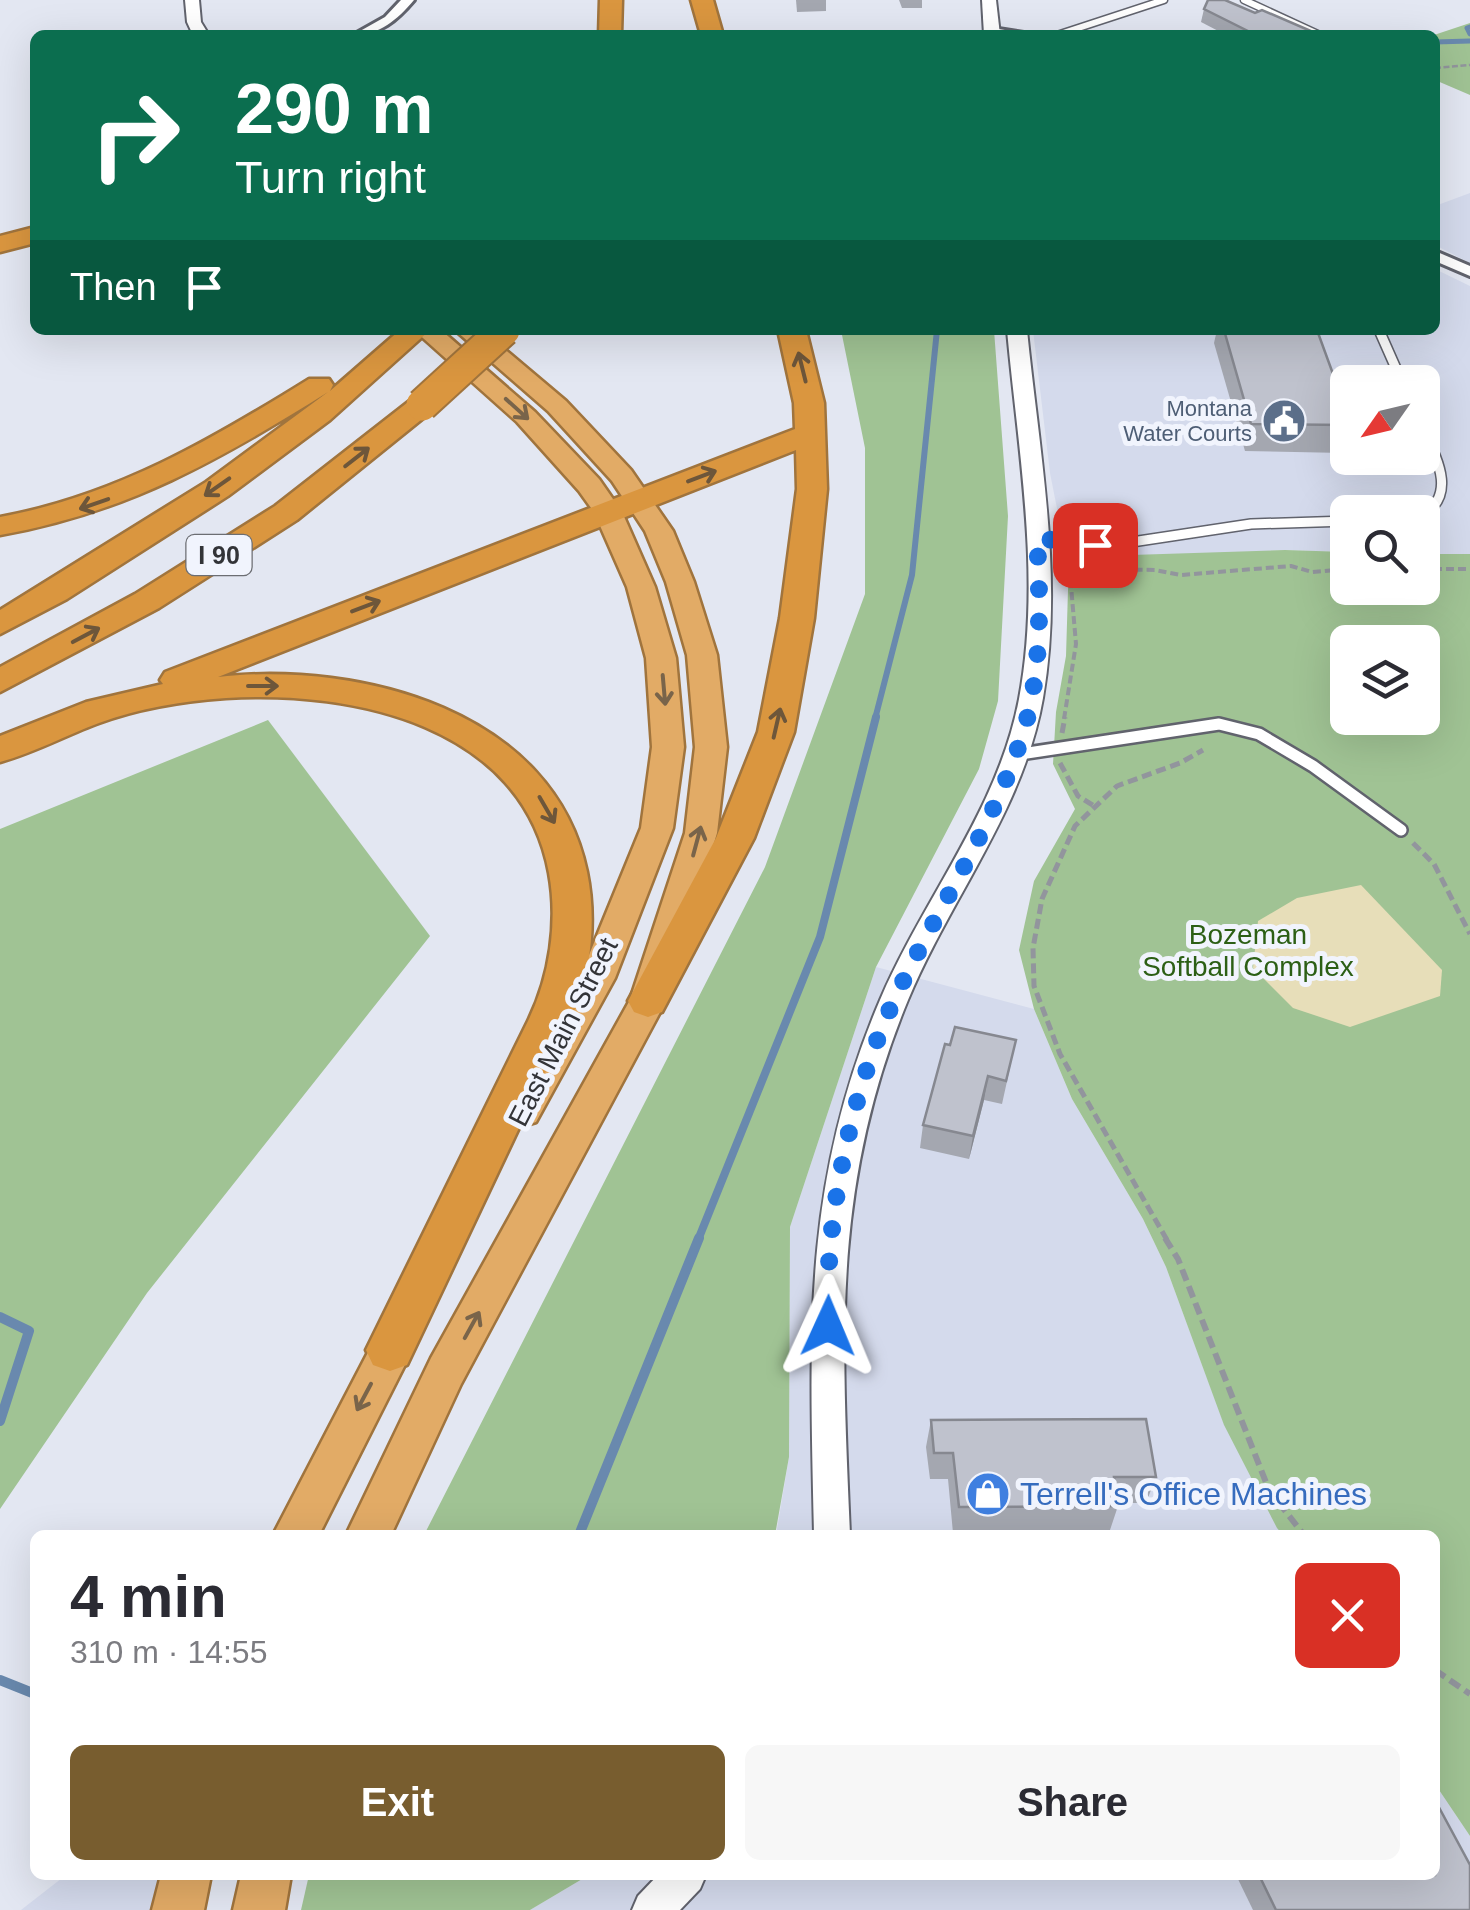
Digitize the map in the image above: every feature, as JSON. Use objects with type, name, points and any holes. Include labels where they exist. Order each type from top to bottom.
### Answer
[{"type":"highway","points":[[610,30],[612,0]]},
{"type":"highway","points":[[702,0],[711,30]]},
{"type":"highway","points":[[0,232],[30,224]]},
{"type":"highway","points":[[0,246],[30,240]]},
{"type":"highway","points":[[0,526],[47,520],[129,492],[224,445],[371,361],[396,335]]},
{"type":"highway","name":"I 90","points":[[0,624],[112,559],[318,417],[371,361],[430,335]]},
{"type":"highway","name":"East Main Street","points":[[297,1530],[390,1350],[597,978],[657,828],[668,748],[661,658],[642,587],[608,512],[589,485],[526,417],[436,335]]},
{"type":"highway","name":"East Main Street","points":[[370,1530],[446,1372],[648,1001],[701,833],[712,748],[702,655],[680,582],[640,500],[557,406],[437,335]]},
{"type":"highway","name":"I 90","points":[[0,681],[147,602],[286,513],[422,405],[499,335]]},
{"type":"highway","points":[[648,1001],[735,838],[776,732],[800,599],[812,489],[804,374],[793,335]]},
{"type":"highway","points":[[0,750],[811,433]]},
{"type":"highway","points":[[113,706],[268,685],[399,702],[462,729],[512,763],[542,800],[571,856],[574,913],[565,982],[390,1350]]},
{"type":"highway","points":[[178,1910],[185,1880]]},
{"type":"highway","points":[[259,1910],[265,1880]]},
{"type":"street","points":[[192,0],[194,30]]},
{"type":"street","points":[[369,30],[396,14],[408,0]]},
{"type":"street","points":[[989,0],[992,30]]},
{"type":"street","points":[[1440,257],[1470,272]]},
{"type":"street","points":[[832,1530],[827,1294],[834,1224],[852,1127],[896,995],[951,891],[1014,755],[1031,700],[1038,648],[1037,538],[1017,335]]},
{"type":"street","points":[[652,1910],[681,1880]]},
{"type":"lane","points":[[1072,30],[1164,0]]},
{"type":"lane","points":[[1244,0],[1309,30]]},
{"type":"lane","points":[[1381,335],[1394,365]]},
{"type":"lane","points":[[1440,466],[1444,492],[1440,504]]},
{"type":"lane","points":[[1037,538],[1112,545],[1251,524],[1330,522]]},
{"type":"lane","points":[[1014,755],[1219,724],[1258,734],[1300,758],[1401,830]]},
{"type":"path","points":[[1440,68],[1470,66]]},
{"type":"path","points":[[1094,806],[1078,796],[1059,766],[1076,644],[1071,586],[1079,577],[1091,569],[1105,568],[1182,575],[1291,566],[1312,572],[1330,571]]},
{"type":"path","points":[[1440,569],[1470,570]]},
{"type":"path","points":[[1203,750],[1180,764],[1118,786],[1075,826],[1042,899],[1032,948],[1034,986],[1060,1054],[1090,1112],[1178,1259],[1269,1490],[1300,1530]]},
{"type":"path","points":[[1401,830],[1434,864],[1470,934]]},
{"type":"path","points":[[1440,1673],[1470,1694]]},
{"type":"shaded area","points":[[1470,193],[1470,263],[1440,248],[1440,204]]},
{"type":"shaded area","points":[[1440,271],[1470,286],[1470,554],[1440,554],[1440,495],[1330,495],[1330,551],[1285,550],[1068,564],[1050,473],[1034,335],[1440,335]]},
{"type":"shaded area","points":[[876,967],[1034,1009],[1072,1099],[1143,1219],[1166,1267],[1224,1424],[1280,1530],[777,1530],[789,1457],[790,1227]]},
{"type":"shaded area","points":[[1440,1791],[1470,1836],[1470,1910],[530,1910],[581,1880],[1440,1880]]},
{"type":"shaded area","points":[[60,1880],[159,1880],[156,1910],[21,1910]]},
{"type":"green space","points":[[1470,23],[1470,95],[1440,82],[1440,33]]},
{"type":"green space","points":[[842,335],[994,335],[1008,516],[998,701],[979,769],[876,967],[790,1227],[789,1457],[776,1530],[427,1530],[765,867],[865,594],[865,448]]},
{"type":"green space","name":"Bozeman Softball Complex","points":[[1330,551],[1330,605],[1440,605],[1440,554],[1470,554],[1470,1836],[1440,1791],[1440,1530],[1277,1528],[1224,1425],[1166,1267],[1143,1219],[1072,1099],[1034,1009],[1019,950],[1034,881],[1075,809],[1053,764],[1056,712],[1066,656],[1069,557]]},
{"type":"green space","points":[[268,720],[430,936],[147,1293],[0,1509],[0,829]]},
{"type":"green space","points":[[308,1880],[581,1880],[530,1910],[301,1910]]},
{"type":"sand","points":[[1361,885],[1442,970],[1440,996],[1350,1027],[1293,1008],[1253,968],[1258,921],[1297,898]]},
{"type":"building","points":[[1208,0],[1225,0],[1255,13],[1262,10],[1308,30],[1246,30],[1204,9]]},
{"type":"building","points":[[1225,335],[1319,335],[1330,366],[1330,425],[1251,424]]},
{"type":"building","points":[[955,1027],[1016,1040],[1006,1081],[988,1076],[973,1136],[923,1125],[945,1044],[950,1045]]},
{"type":"building","points":[[1146,1419],[1156,1477],[1114,1477],[1118,1506],[959,1507],[953,1453],[934,1453],[931,1420]]},
{"type":"building","points":[[1440,1809],[1470,1865],[1470,1910],[1276,1910],[1261,1880],[1440,1880]]},
{"type":"waterway","points":[[1470,27],[1470,34]]},
{"type":"waterway","points":[[1440,42],[1470,41]]},
{"type":"waterway","points":[[875,719],[912,575],[936,335]]},
{"type":"waterway","points":[[698,1240],[820,937],[876,717]]},
{"type":"waterway","points":[[581,1530],[699,1238]]},
{"type":"waterway","points":[[0,1317],[29,1331],[0,1421]]},
{"type":"waterway","points":[[0,1680],[30,1692]]},
{"type":"place","name":"Montana Water Courts","points":[[1284,421]]},
{"type":"place","name":"Terrell's Office Machines","points":[[988,1494]]},
{"type":"route","points":[[828,1326],[834,1224],[852,1127],[872,1058],[896,995],[1000,788],[1026,720],[1038,648],[1037,538],[1095,545]]}]
